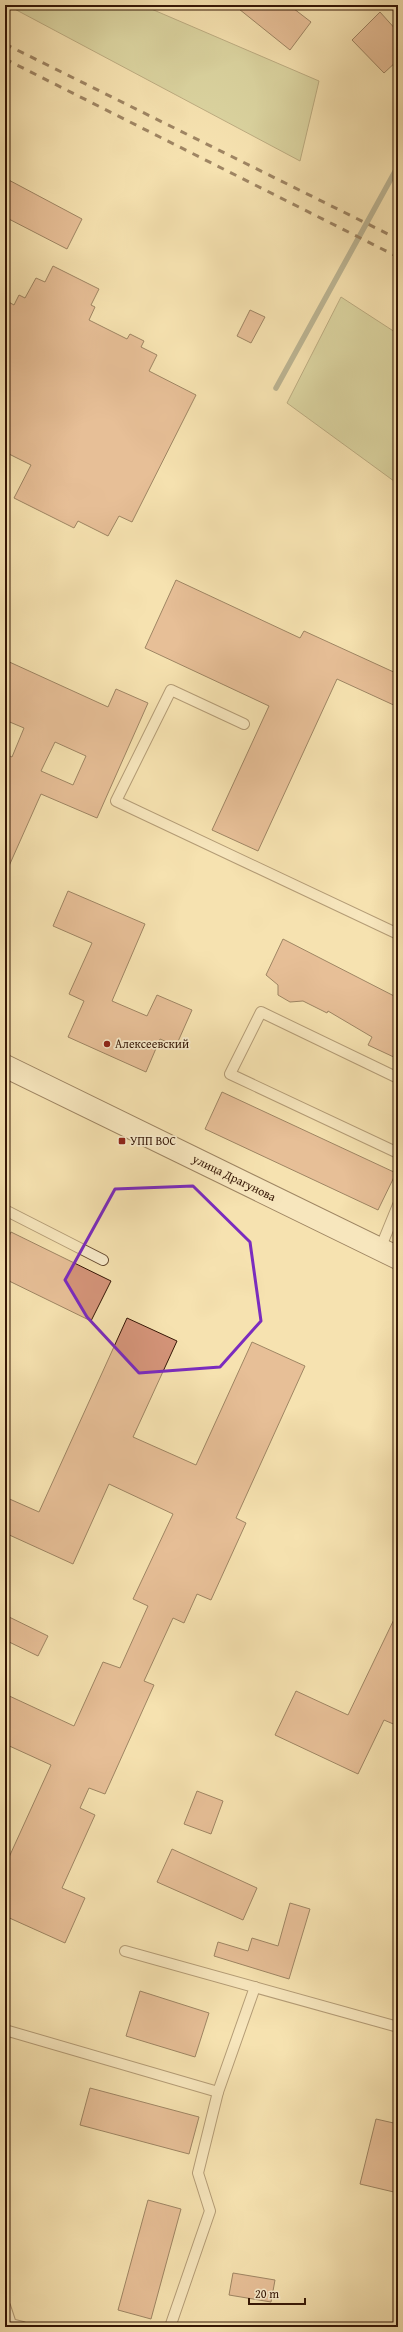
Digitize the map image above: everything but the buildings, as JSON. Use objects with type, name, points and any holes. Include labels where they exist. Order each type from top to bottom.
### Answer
[{"type":"main road","name":"улица Драгунова","points":[[5,1066],[389,1254]]},
{"type":"lane","points":[[244,724],[170,690],[116,801],[398,934]]},
{"type":"lane","points":[[398,1078],[261,1012],[230,1074],[398,1153]]},
{"type":"lane","points":[[389,1254],[398,1205]]},
{"type":"lane","points":[[5,1210],[103,1260]]},
{"type":"lane","points":[[125,1951],[398,2027]]},
{"type":"lane","points":[[170,2327],[210,2212],[198,2173],[218,2092],[255,1987]]},
{"type":"lane","points":[[5,2030],[218,2092]]},
{"type":"lane","points":[[5,2306],[11,2324],[23,2327]]},
{"type":"highlighted area","points":[[193,1186],[250,1242],[261,1321],[220,1367],[139,1373],[87,1317],[65,1280],[115,1189]]},
{"type":"green space","points":[[7,5],[142,5],[319,81],[300,161]]},
{"type":"green space","points":[[341,297],[398,334],[398,484],[287,403]]},
{"type":"waterway","points":[[276,388],[398,166]]},
{"type":"railway","points":[[5,44],[398,239]]},
{"type":"railway","points":[[5,59],[398,257]]},
{"type":"place","name":"Алексеевский","points":[[107,1044]]},
{"type":"place","name":"УПП ВОС","points":[[122,1141]]}]
